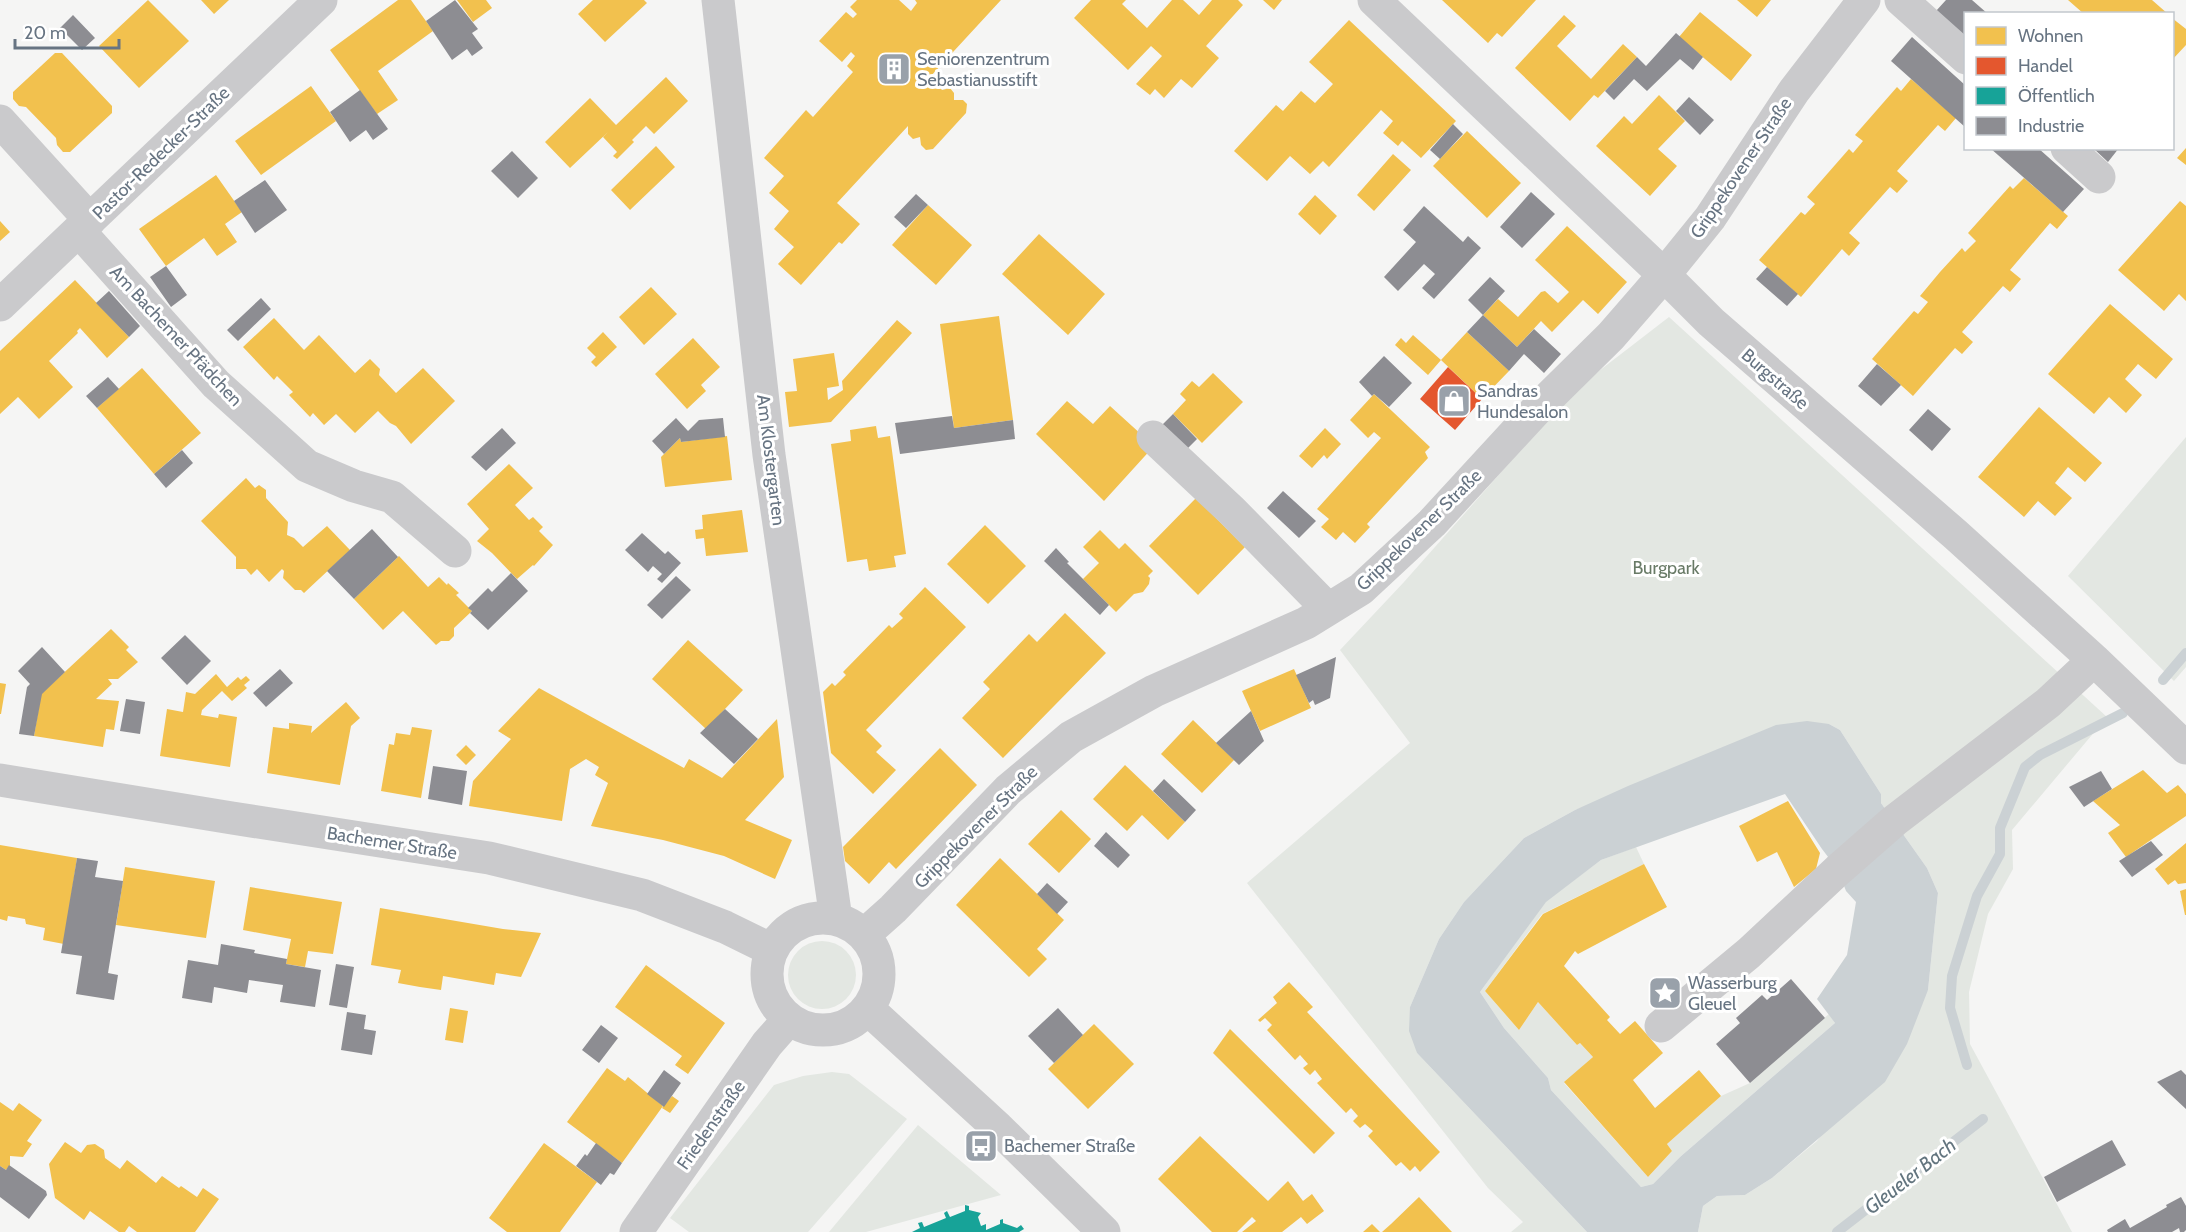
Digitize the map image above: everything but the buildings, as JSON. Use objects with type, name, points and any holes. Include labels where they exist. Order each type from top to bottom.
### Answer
[{"type":"street","name":"Pastor-Redecker-Straße","points":[[0,305],[321,0]]},
{"type":"street","name":"Am Klostergarten","points":[[718,0],[769,455],[851,926]]},
{"type":"street","name":"Burgstraße","points":[[1374,0],[1711,322],[1956,535],[2094,660],[2186,748]]},
{"type":"street","name":"Grippekovener Straße","points":[[851,926],[893,909],[1008,790],[1071,737],[1154,691],[1306,623],[1361,589],[1432,522],[1538,408],[1611,336],[1664,275],[1710,218],[1794,91],[1864,0]]},
{"type":"street","points":[[1901,0],[1964,57]]},
{"type":"street","name":"Am Bachemer Pfädchen","points":[[0,121],[216,384],[307,466],[354,486],[392,497],[455,551]]},
{"type":"street","points":[[2069,150],[2098,177]]},
{"type":"street","points":[[1153,437],[1232,512],[1328,609]]},
{"type":"street","points":[[1661,1026],[1749,953],[1894,821],[2048,703],[2094,660]]},
{"type":"street","name":"Bachemer Straße","points":[[0,780],[489,858],[642,895],[724,927],[772,950]]},
{"type":"street","points":[[816,918],[851,926],[875,951],[880,970],[876,997],[854,1023],[836,1030],[806,1029],[789,1019],[774,1002],[767,984],[767,969],[772,950],[779,939],[793,926],[816,918]]},
{"type":"street","points":[[868,1009],[998,1128],[1104,1232]]},
{"type":"street","name":"Friedenstraße","points":[[636,1232],[767,1044],[789,1019]]},
{"type":"green space","name":"Burgpark","points":[[1669,317],[2107,717],[2012,830],[2013,869],[1988,914],[1969,992],[1970,1044],[2072,1232],[1698,1232],[1703,1206],[1717,1196],[1745,1195],[1772,1178],[1817,1141],[1928,990],[1938,893],[1927,868],[1881,803],[1881,794],[1840,730],[1829,724],[1575,810],[1524,838],[1464,902],[1439,939],[1410,1007],[1417,1053],[1587,1232],[1511,1232],[1523,1222],[1488,1188],[1247,883],[1410,743],[1340,650],[1404,582],[1573,391]]},
{"type":"green space","points":[[2186,437],[2186,667],[2174,681],[2068,576]]},
{"type":"green space","points":[[1636,847],[1644,864],[1542,914],[1485,991],[1519,1030],[1538,1002],[1577,1045],[1580,1043],[1593,1057],[1564,1083],[1648,1177],[1672,1151],[1667,1144],[1721,1096],[1750,1083],[1829,1014],[1835,1023],[1680,1157],[1653,1184],[1641,1187],[1551,1090],[1548,1078],[1504,1028],[1480,992],[1546,901],[1601,860]]},
{"type":"green space","points":[[829,941],[841,947],[850,956],[856,968],[854,988],[846,999],[829,1009],[815,1009],[798,999],[790,988],[788,968],[798,951],[809,943]]},
{"type":"green space","points":[[832,1072],[849,1074],[907,1119],[808,1232],[689,1232],[670,1218],[774,1085],[803,1076]]},
{"type":"green space","points":[[918,1125],[1001,1195],[866,1232],[829,1232]]},
{"type":"shaded area","points":[[1807,721],[1829,724],[1840,730],[1881,794],[1881,803],[1927,868],[1938,893],[1928,990],[1907,1044],[1885,1082],[1772,1178],[1745,1195],[1717,1196],[1703,1206],[1698,1232],[1587,1232],[1417,1053],[1409,1031],[1410,1007],[1439,939],[1464,902],[1524,838],[1575,810],[1628,786],[1776,725]],"holes":[[[1785,794],[1838,870],[1846,891],[1856,902],[1847,955],[1817,999],[1835,1023],[1680,1157],[1653,1184],[1641,1187],[1551,1090],[1548,1078],[1504,1028],[1480,992],[1546,902],[1601,860]]]},
{"type":"waterway","name":"Gleueler Bach","points":[[2163,680],[2186,653]]},
{"type":"waterway","name":"Gleueler Bach","points":[[1967,1065],[1950,1008],[1952,976],[1977,896],[2000,854],[2000,828],[2025,767],[2040,755],[2123,713]]},
{"type":"waterway","name":"Gleueler Bach","points":[[1837,1232],[1983,1119]]},
{"type":"place","name":"Seniorenzentrum Sebastianusstift","points":[[894,69]]},
{"type":"place","name":"Sandras Hundesalon","points":[[1454,401]]},
{"type":"place","name":"Wasserburg Gleuel","points":[[1665,993]]},
{"type":"place","name":"Bachemer Straße","points":[[981,1146]]}]
